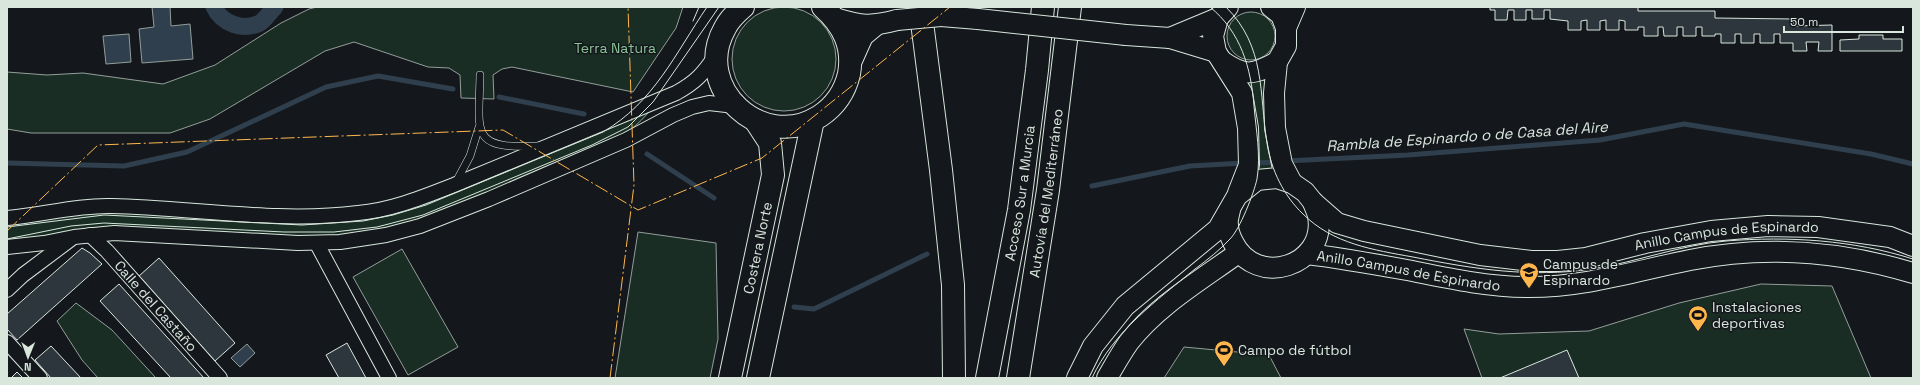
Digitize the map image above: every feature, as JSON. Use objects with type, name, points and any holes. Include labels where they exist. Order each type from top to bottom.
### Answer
[{"type":"main road","name":"Costera Norte","points":[[743,7],[725,28],[719,41],[717,54],[718,73],[722,85],[735,106],[755,120],[774,126],[794,126],[813,120],[827,111],[839,98],[847,82],[850,65],[850,48],[844,32],[829,12]]},
{"type":"main road","points":[[920,7],[941,163],[954,285],[954,378]]},
{"type":"main road","name":"Acceso Sur a Murcia","points":[[987,378],[1018,210],[1037,70],[1043,7]]},
{"type":"main road","name":"Autovía del Mediterráneo","points":[[1018,378],[1048,190],[1070,7]]},
{"type":"main road","points":[[1271,7],[1281,15],[1286,28],[1286,46],[1277,62],[1274,93],[1275,128],[1282,164],[1292,183]]},
{"type":"main road","points":[[1286,28],[1295,7]]},
{"type":"main road","points":[[829,12],[860,25],[875,26],[897,20],[942,16],[1126,35],[1170,38],[1219,56],[1236,71],[1258,72],[1277,62]]},
{"type":"main road","points":[[1170,38],[1223,13]]},
{"type":"main road","points":[[1107,378],[1129,342],[1157,314],[1182,293],[1238,253],[1231,238],[1228,225],[1234,203],[1249,165],[1248,128],[1242,93],[1219,56],[1213,36],[1223,13]]},
{"type":"main road","points":[[850,65],[863,36],[875,26]]},
{"type":"main road","name":"Costera Norte","points":[[730,378],[774,175],[770,143],[755,120]]},
{"type":"main road","name":"Costera Norte","points":[[758,378],[813,120]]},
{"type":"main road","name":"Anillo Campus de Espinardo","points":[[1077,378],[1093,346],[1126,306],[1218,229],[1234,203],[1256,180],[1277,178],[1292,183],[1305,192],[1313,202],[1337,223],[1364,231],[1480,255],[1531,261],[1558,261],[1586,258],[1645,243],[1712,231],[1768,226],[1825,228],[1890,238],[1913,246]]},
{"type":"main road","name":"Anillo Campus de Espinardo","points":[[1238,253],[1250,263],[1265,268],[1279,268],[1294,264],[1307,254],[1315,240],[1318,227],[1318,217],[1313,202]]},
{"type":"main road","name":"Anillo Campus de Espinardo","points":[[1307,254],[1357,260],[1458,280],[1506,286],[1530,287],[1592,282],[1707,257],[1762,252],[1830,254],[1874,262],[1913,272]]},
{"type":"street","points":[[7,218],[78,208],[106,206],[291,216],[340,215],[392,207],[454,185],[676,93],[693,84],[703,74],[717,54]]},
{"type":"street","points":[[11,247],[90,235],[146,234],[317,244],[367,239],[420,226],[489,199],[626,140],[673,115],[692,108],[709,103],[735,106]]},
{"type":"street","name":"Calle del Castaño","points":[[90,235],[107,251],[220,378]]},
{"type":"street","points":[[7,290],[23,275],[74,237]]},
{"type":"street","points":[[317,244],[389,378]]},
{"type":"street","points":[[11,247],[25,252],[27,256],[26,270],[23,275]]},
{"type":"street","points":[[7,342],[40,378]]},
{"type":"lane","points":[[480,75],[480,123],[482,135],[491,143],[498,145],[514,147],[549,145]]},
{"type":"lane","points":[[454,185],[470,156],[480,123]]},
{"type":"green space","name":"Terra Natura","points":[[317,7],[683,7],[676,28],[633,92],[512,67],[502,69],[493,75],[494,99],[461,98],[460,75],[449,68],[428,67],[354,42],[325,51],[210,119],[170,133],[31,133],[7,129],[7,72],[47,75],[83,73],[163,84],[215,65],[281,23],[309,9]]},
{"type":"green space","points":[[784,7],[804,11],[821,22],[832,39],[836,59],[832,79],[821,96],[804,107],[784,111],[764,107],[747,96],[736,79],[732,59],[736,39],[747,22],[764,11]]},
{"type":"green space","points":[[1251,12],[1260,14],[1268,19],[1273,27],[1275,36],[1273,45],[1268,53],[1260,58],[1251,60],[1242,58],[1234,53],[1229,45],[1227,36],[1229,27],[1234,19],[1242,14]]},
{"type":"green space","points":[[1267,80],[1280,173],[1252,176],[1246,82]]},
{"type":"green space","points":[[653,107],[630,130],[601,147],[400,228],[320,238],[136,230],[7,243],[7,222],[87,211],[356,218]]},
{"type":"green space","points":[[638,232],[716,243],[718,339],[710,378],[615,378]]},
{"type":"green space","points":[[402,249],[458,347],[408,375],[353,277]]},
{"type":"green space","name":"Instalaciones deportivas","points":[[1761,284],[1832,286],[1871,378],[1482,378],[1464,329],[1499,334],[1589,331],[1679,303]]},
{"type":"green space","points":[[76,303],[112,330],[156,378],[98,378],[82,360],[57,321]]},
{"type":"green space","name":"Campo de fútbol","points":[[1184,347],[1269,355],[1281,378],[1164,378]]},
{"type":"water","points":[[152,7],[170,7],[171,26],[190,24],[193,59],[142,63],[139,29],[154,27]]},
{"type":"water","points":[[129,34],[131,62],[106,64],[103,36]]},
{"type":"water","points":[[247,344],[255,353],[240,367],[231,358]]},
{"type":"building","points":[[1490,7],[1638,7],[1638,11],[1715,11],[1715,18],[1793,19],[1794,26],[1832,25],[1832,51],[1818,51],[1819,42],[1806,42],[1807,51],[1793,51],[1793,43],[1780,43],[1780,34],[1774,34],[1774,43],[1760,43],[1760,34],[1754,34],[1754,43],[1741,43],[1741,34],[1735,34],[1735,43],[1721,43],[1721,34],[1715,34],[1715,36],[1702,36],[1702,27],[1696,27],[1696,36],[1683,36],[1683,27],[1677,27],[1677,36],[1664,36],[1663,27],[1658,27],[1658,36],[1644,36],[1644,27],[1638,27],[1638,30],[1625,30],[1625,21],[1619,20],[1619,30],[1606,30],[1606,20],[1600,21],[1600,30],[1587,30],[1587,20],[1581,21],[1581,30],[1568,30],[1568,21],[1550,19],[1550,10],[1544,10],[1544,19],[1532,19],[1532,10],[1526,10],[1526,20],[1514,20],[1514,10],[1508,10],[1507,20],[1495,20],[1495,10],[1490,10]]},
{"type":"building","points":[[1859,35],[1883,35],[1883,39],[1902,39],[1902,51],[1840,51],[1840,40],[1859,39]]},
{"type":"building","points":[[82,248],[102,264],[17,340],[7,329],[7,314]]},
{"type":"building","points":[[159,258],[235,343],[215,361],[139,276]]},
{"type":"building","points":[[119,284],[204,378],[171,378],[100,301]]},
{"type":"building","points":[[347,343],[366,378],[339,378],[326,355]]},
{"type":"building","points":[[51,346],[81,378],[51,378],[35,360]]},
{"type":"building","points":[[1567,350],[1579,378],[1500,378]]},
{"type":"building","points":[[17,372],[23,378],[11,378]]},
{"type":"waterway","points":[[214,7],[222,18],[228,22],[240,26],[260,23],[275,7]]},
{"type":"waterway","name":"Rambla de Espinardo o de Casa del Aire","points":[[7,163],[124,166],[187,152],[326,87],[378,76],[453,89]]},
{"type":"waterway","name":"Rambla de Espinardo o de Casa del Aire","points":[[499,97],[584,114]]},
{"type":"waterway","name":"Rambla de Espinardo o de Casa del Aire","points":[[1286,161],[1408,155],[1600,140],[1684,124],[1871,154],[1913,164]]},
{"type":"waterway","name":"Rambla de Espinardo o de Casa del Aire","points":[[647,154],[714,198]]},
{"type":"waterway","name":"Rambla de Espinardo o de Casa del Aire","points":[[1254,163],[1278,162]]},
{"type":"waterway","name":"Rambla de Espinardo o de Casa del Aire","points":[[1092,186],[1190,166],[1244,163]]},
{"type":"waterway","name":"Rambla de Espinardo o de Casa del Aire","points":[[794,307],[814,309],[927,254]]},
{"type":"tram line","points":[[693,21],[699,7]]},
{"type":"tram line","points":[[7,227],[104,215],[302,225],[363,221],[393,215],[426,205],[603,132],[621,120],[650,92],[707,7]]},
{"type":"tram line","points":[[7,239],[71,226],[104,223],[284,232],[334,232],[377,227],[423,215],[592,145],[628,127],[653,102],[719,7]]},
{"type":"tram line","points":[[1092,378],[1101,361],[1124,331],[1151,305],[1213,255],[1230,239],[1238,227],[1250,202],[1257,179],[1258,170],[1258,142],[1253,92],[1247,65],[1237,39],[1221,17],[1210,7]]},
{"type":"tram line","points":[[1226,7],[1239,22],[1248,38],[1254,54],[1261,89],[1267,143],[1279,182],[1284,191],[1303,214],[1327,232],[1341,239],[1384,252],[1458,265],[1502,271],[1546,273],[1569,272],[1609,266],[1709,243],[1773,239],[1821,241],[1867,247],[1913,259]]},
{"type":"power","points":[[610,378],[634,185],[628,7]]},
{"type":"power","points":[[7,231],[98,145],[503,130],[638,210],[762,158],[950,7]]},
{"type":"place","name":"Campus de Espinardo","points":[[1529,289]]},
{"type":"place","name":"Instalaciones deportivas","points":[[1698,332]]},
{"type":"place","name":"Campo de fútbol","points":[[1224,367]]}]
